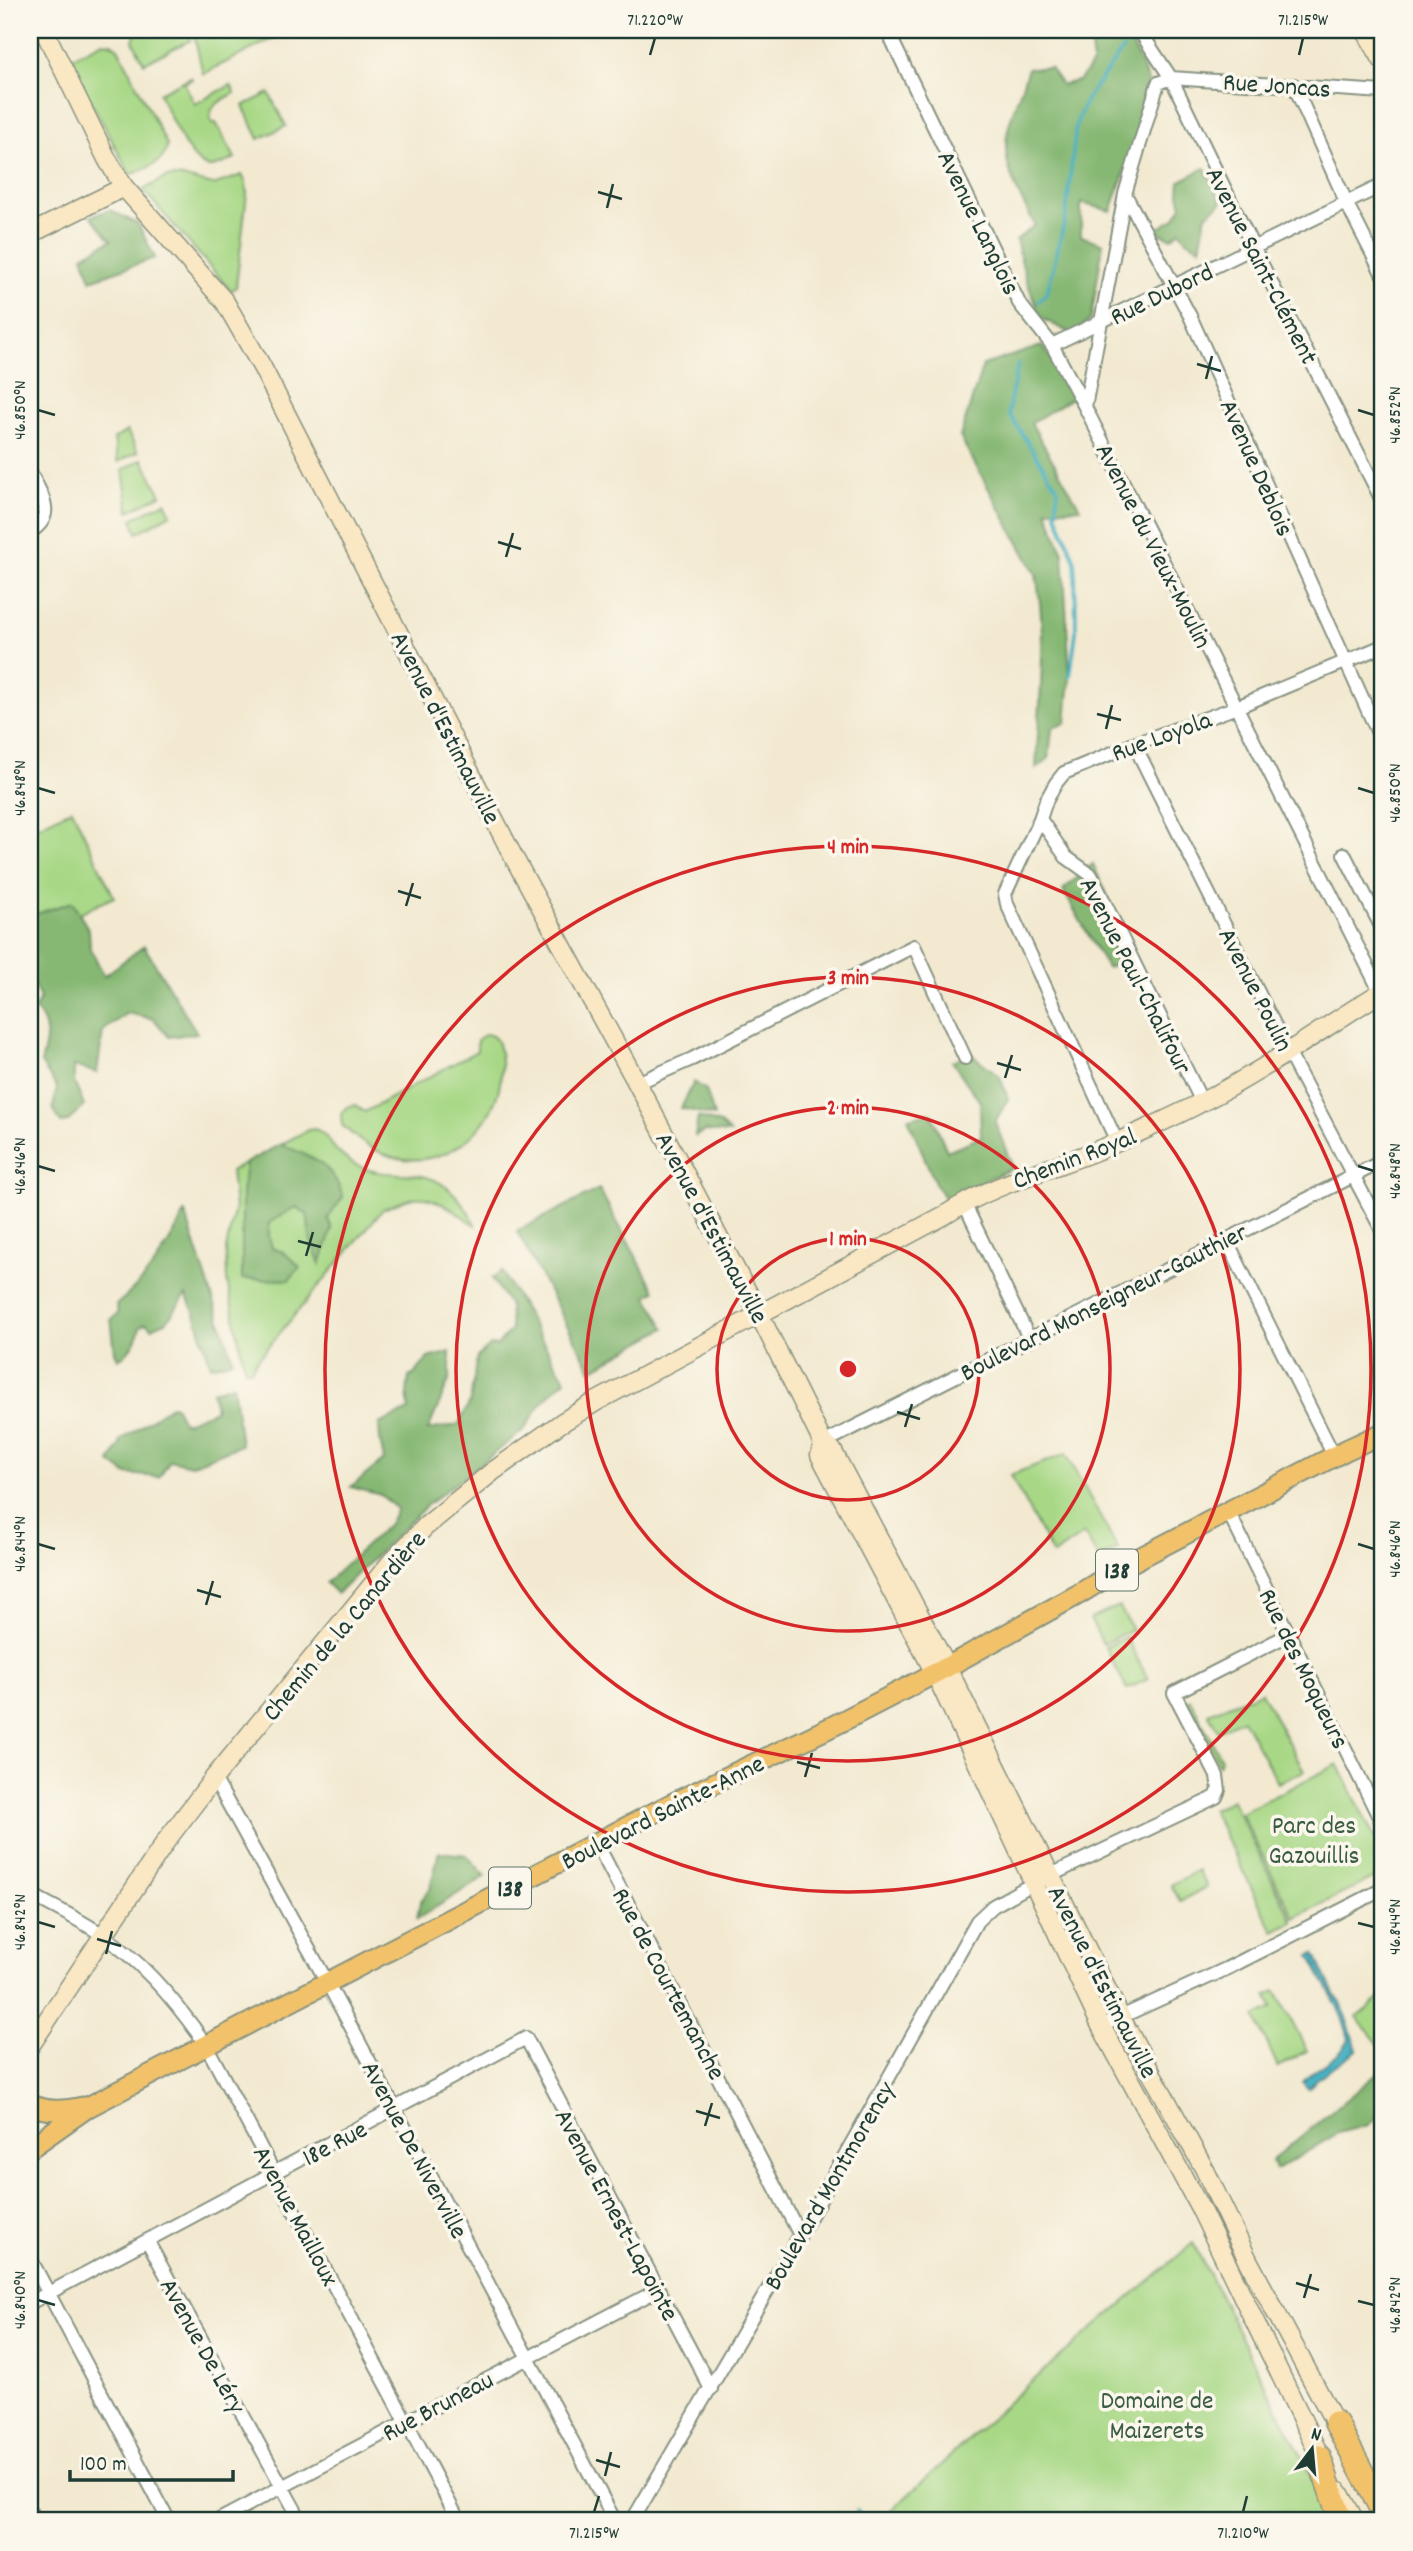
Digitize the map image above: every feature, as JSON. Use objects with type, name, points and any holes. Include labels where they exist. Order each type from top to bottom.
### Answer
[{"type":"highway","points":[[1336,2423],[1383,2512]]},
{"type":"highway","points":[[1319,2457],[1341,2521]]},
{"type":"main road","name":"Avenue d'Estimauville","points":[[44,30],[107,159],[124,187],[225,302],[262,367],[513,856],[638,1083],[759,1314],[823,1443],[820,1455],[941,1670],[1042,1880],[1101,2026],[1200,2208],[1319,2457],[1355,2521]]},
{"type":"main road","points":[[1365,30],[1383,61]]},
{"type":"main road","points":[[30,234],[124,187]]},
{"type":"main road","name":"Chemin Royal","points":[[759,1314],[964,1203],[1008,1182],[1117,1142],[1202,1102],[1288,1052],[1382,992]]},
{"type":"main road","name":"Chemin de la Canardière","points":[[30,2046],[166,1841],[363,1594],[426,1526],[492,1472],[561,1423],[759,1314]]},
{"type":"main road","name":"Boulevard Sainte-Anne","points":[[30,2148],[88,2107],[393,1946],[941,1670],[1126,1565],[1383,1433]]},
{"type":"main road","name":"Avenue d'Estimauville","points":[[1042,1880],[1205,2170],[1248,2260],[1336,2423],[1383,2521]]},
{"type":"main road","name":"Boulevard Sainte-Anne","points":[[30,2105],[43,2110],[88,2107]]},
{"type":"street","name":"Avenue Langlois","points":[[887,30],[1020,303],[1052,345],[1085,407]]},
{"type":"street","name":"Avenue Saint-Clément","points":[[1139,30],[1171,78],[1254,249],[1383,502]]},
{"type":"street","name":"Rue Joncas","points":[[1171,78],[1383,92]]},
{"type":"street","points":[[1085,407],[1125,194],[1158,83],[1171,78]]},
{"type":"street","points":[[1294,85],[1383,275]]},
{"type":"street","name":"Rue Dubord","points":[[1052,345],[1383,186]]},
{"type":"street","name":"Avenue Deblois","points":[[1125,194],[1190,316],[1383,744]]},
{"type":"street","name":"Avenue du Vieux-Moulin","points":[[1085,407],[1382,992]]},
{"type":"street","points":[[30,472],[46,505],[40,526],[30,532]]},
{"type":"street","name":"Rue Loyola","points":[[1117,1142],[1007,904],[1005,894],[1046,801],[1065,773],[1237,707],[1383,646]]},
{"type":"street","name":"Avenue Poulin","points":[[1135,744],[1288,1052],[1383,1232]]},
{"type":"street","name":"Avenue Paul-Chalifour","points":[[1040,819],[1066,858],[1091,875],[1202,1102]]},
{"type":"street","points":[[1344,854],[1383,930]]},
{"type":"street","points":[[638,1083],[692,1059],[914,946],[965,1058]]},
{"type":"street","name":"Boulevard Monseigneur-Gauthier","points":[[823,1443],[1383,1161]]},
{"type":"street","points":[[964,1203],[1029,1338]]},
{"type":"street","points":[[1226,1238],[1335,1456]]},
{"type":"street","name":"Rue des Moqueurs","points":[[1228,1511],[1383,1825]]},
{"type":"street","name":"Boulevard Montmorency","points":[[632,2521],[800,2235],[977,1921],[993,1906],[1042,1880],[1216,1797],[1219,1786],[1217,1776],[1174,1693],[1288,1635]]},
{"type":"street","name":"Avenue De Niverville","points":[[214,1778],[327,1982],[615,2521]]},
{"type":"street","name":"Rue de Courtemanche","points":[[597,1844],[800,2235]]},
{"type":"street","points":[[1101,2026],[1226,1969],[1383,1889]]},
{"type":"street","name":"Avenue Mailloux","points":[[30,1894],[102,1934],[154,1979],[206,2045],[459,2521]]},
{"type":"street","name":"18e Rue","points":[[30,2303],[526,2038]]},
{"type":"street","name":"Avenue Ernest-Lapointe","points":[[526,2038],[711,2389]]},
{"type":"street","name":"Avenue De Léry","points":[[148,2242],[301,2521]]},
{"type":"street","points":[[30,2258],[169,2521]]},
{"type":"street","name":"Rue Bruneau","points":[[217,2521],[658,2290]]},
{"type":"street","points":[[30,2511],[35,2521]]},
{"type":"green space","points":[[136,30],[189,30],[191,40],[144,63],[133,41]]},
{"type":"green space","points":[[193,30],[275,30],[278,36],[203,74]]},
{"type":"green space","points":[[1089,30],[1126,30],[1148,81],[1144,117],[1111,211],[1081,203],[1081,236],[1103,244],[1091,319],[1074,335],[1041,318],[1026,279],[1016,240],[1035,225],[1012,178],[1006,139],[1028,68],[1050,68],[1062,85],[1080,80],[1093,62]]},
{"type":"green space","points":[[103,42],[118,48],[167,145],[159,161],[130,175],[71,63],[71,58]]},
{"type":"green space","points":[[191,77],[192,79],[184,83],[195,104],[231,85],[235,93],[216,104],[211,112],[212,123],[216,123],[235,158],[218,166],[208,167],[193,156],[179,135],[159,93]]},
{"type":"green space","points":[[269,93],[286,126],[259,139],[243,106]]},
{"type":"green space","points":[[1205,168],[1222,202],[1206,215],[1200,248],[1187,240],[1180,231],[1171,238],[1154,231],[1174,219],[1182,206],[1180,181]]},
{"type":"green space","points":[[242,175],[247,193],[236,287],[231,291],[143,190],[167,177],[182,177],[213,185]]},
{"type":"green space","points":[[110,210],[138,224],[155,258],[91,280],[83,256],[111,240],[91,216]]},
{"type":"green space","points":[[1042,346],[1078,394],[1031,423],[1080,508],[1047,510],[1063,553],[1070,677],[1066,723],[1052,728],[1049,758],[1036,769],[1042,647],[1036,574],[960,437],[983,365]]},
{"type":"green space","points":[[127,431],[138,452],[118,462],[114,439]]},
{"type":"green space","points":[[142,459],[161,495],[129,511],[123,470]]},
{"type":"green space","points":[[165,502],[171,514],[137,533],[132,519]]},
{"type":"green space","points":[[72,809],[114,897],[30,936],[30,830]]},
{"type":"green space","points":[[1093,864],[1135,958],[1107,968],[1063,890]]},
{"type":"green space","points":[[72,902],[89,930],[90,947],[104,976],[144,946],[197,1033],[169,1037],[154,1019],[127,1013],[103,1031],[97,1073],[74,1066],[74,1082],[84,1106],[67,1122],[61,1123],[53,1108],[57,1088],[41,1063],[46,1028],[35,1009],[40,998],[30,977],[30,916]]},
{"type":"green space","points":[[486,1034],[493,1036],[499,1046],[501,1076],[496,1099],[486,1119],[472,1136],[454,1149],[433,1157],[411,1160],[387,1155],[363,1143],[342,1125],[341,1113],[347,1107],[355,1105],[365,1112],[477,1051],[477,1040]]},
{"type":"green space","points":[[971,1054],[1000,1076],[1008,1099],[995,1122],[1013,1168],[945,1199],[936,1185],[908,1118],[931,1113],[947,1151],[981,1137],[980,1102],[952,1061]]},
{"type":"green space","points":[[694,1082],[706,1090],[714,1116],[681,1108]]},
{"type":"green space","points":[[698,1117],[720,1124],[730,1133],[705,1131],[695,1136]]},
{"type":"green space","points":[[315,1129],[325,1136],[340,1154],[358,1166],[381,1173],[426,1177],[445,1186],[466,1208],[476,1226],[445,1205],[427,1198],[410,1199],[383,1209],[253,1365],[252,1370],[245,1370],[227,1281],[226,1249],[235,1207],[231,1171],[308,1130]]},
{"type":"green space","points":[[281,1144],[327,1168],[343,1197],[328,1218],[332,1229],[320,1264],[310,1238],[307,1214],[296,1207],[269,1223],[269,1236],[272,1248],[283,1252],[300,1267],[289,1280],[242,1279],[242,1193],[246,1163]]},
{"type":"green space","points":[[599,1189],[655,1291],[647,1296],[665,1328],[591,1370],[517,1231]]},
{"type":"green space","points":[[185,1213],[233,1360],[211,1366],[194,1311],[186,1295],[166,1322],[151,1328],[146,1323],[140,1327],[132,1346],[118,1359],[111,1319],[118,1313],[116,1305],[156,1263]]},
{"type":"green space","points":[[502,1271],[565,1380],[543,1401],[524,1430],[427,1505],[337,1594],[326,1583],[389,1524],[397,1509],[381,1495],[351,1487],[384,1460],[379,1424],[409,1410],[409,1377],[415,1374],[428,1358],[450,1352],[450,1378],[428,1430],[458,1425],[470,1402],[477,1357],[491,1345],[497,1346],[511,1330],[509,1305],[492,1278]]},
{"type":"green space","points":[[233,1385],[241,1445],[191,1465],[170,1460],[159,1477],[126,1474],[110,1462],[120,1441],[172,1405],[176,1407],[183,1423],[216,1410],[212,1391]]},
{"type":"green space","points":[[1066,1454],[1118,1549],[1099,1559],[1084,1534],[1053,1555],[1010,1475]]},
{"type":"green space","points":[[1119,1606],[1132,1629],[1103,1644],[1090,1619]]},
{"type":"green space","points":[[1126,1637],[1148,1679],[1127,1689],[1105,1647]]},
{"type":"green space","points":[[1261,1692],[1304,1771],[1278,1783],[1243,1719],[1218,1731],[1208,1713]]},
{"type":"green space","points":[[1190,1699],[1221,1759],[1219,1765],[1186,1703]]},
{"type":"green space","name":"Parc des Gazouillis","points":[[1338,1764],[1383,1855],[1383,1870],[1376,1877],[1294,1918],[1241,1813]]},
{"type":"green space","points":[[1232,1800],[1293,1922],[1273,1931],[1212,1810]]},
{"type":"green space","points":[[439,1852],[466,1855],[486,1876],[417,1919],[420,1902],[430,1889]]},
{"type":"green space","points":[[1198,1870],[1207,1887],[1180,1901],[1171,1885]]},
{"type":"green space","points":[[1276,1991],[1307,2051],[1278,2067],[1255,2017],[1273,2008],[1267,1995]]},
{"type":"green space","points":[[1383,1996],[1383,2045],[1381,2047],[1357,2017]]},
{"type":"green space","points":[[1383,2069],[1383,2111],[1368,2125],[1338,2133],[1276,2170],[1271,2161]]},
{"type":"green space","name":"Domaine de Maizerets","points":[[1193,2243],[1304,2461],[1330,2521],[880,2521],[1026,2386]]},
{"type":"water","points":[[1315,1953],[1341,2003],[1357,2050],[1318,2078],[1308,2089],[1303,2082],[1339,2054],[1349,2040],[1337,2007],[1310,1955]]},
{"type":"waterway","points":[[1039,301],[1047,293],[1066,215],[1076,125],[1086,100],[1123,49]]},
{"type":"waterway","points":[[1018,363],[1009,414],[1058,489],[1056,513],[1075,561],[1076,632],[1070,677]]},
{"type":"waterway","points":[[857,2510],[862,2521]]}]
